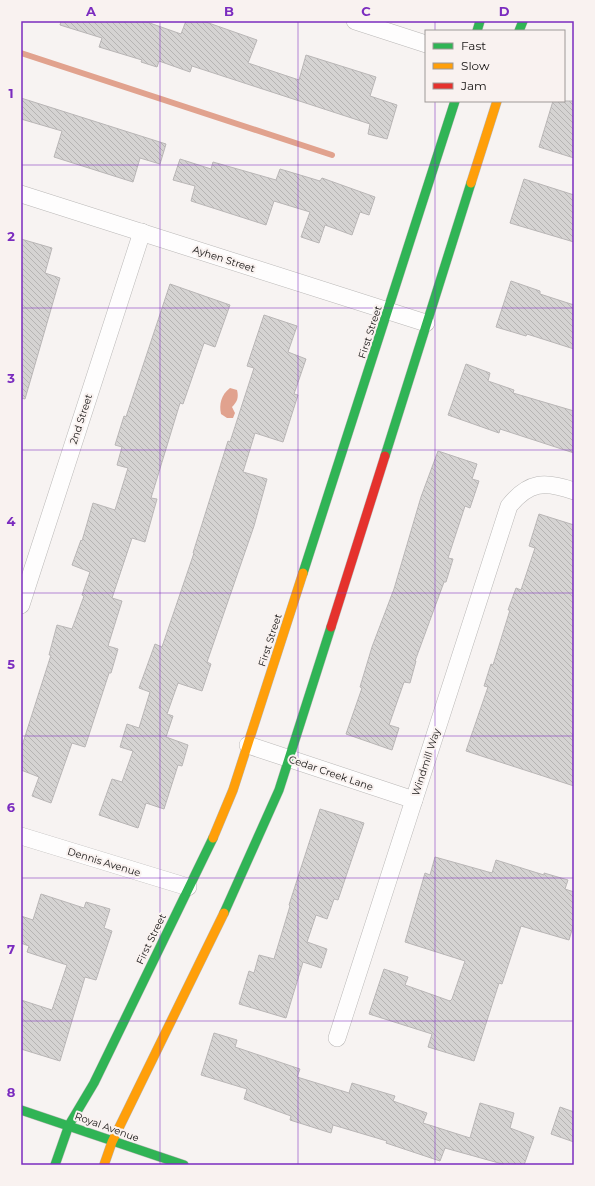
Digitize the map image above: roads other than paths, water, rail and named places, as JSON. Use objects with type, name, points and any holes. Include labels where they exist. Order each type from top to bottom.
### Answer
[{"type":"main road","name":"First Street","points":[[55,1165],[69,1125],[92,1086],[215,834],[233,790],[455,102]]},
{"type":"main road","points":[[104,1165],[112,1142],[258,839],[279,790],[497,102]]},
{"type":"main road","name":"Royal Avenue","points":[[21,1110],[69,1125],[112,1142],[184,1165]]},
{"type":"street","points":[[355,21],[425,44]]},
{"type":"street","name":"Ayhen Street","points":[[21,194],[426,323]]},
{"type":"street","name":"2nd Street","points":[[21,605],[142,232]]},
{"type":"street","name":"Windmill Way","points":[[337,1038],[509,506],[524,491],[534,486],[550,484],[574,491]]},
{"type":"street","name":"Cedar Creek Lane","points":[[248,745],[414,800]]},
{"type":"street","name":"Dennis Avenue","points":[[21,836],[188,887]]},
{"type":"waterway","points":[[21,53],[332,155]]}]
